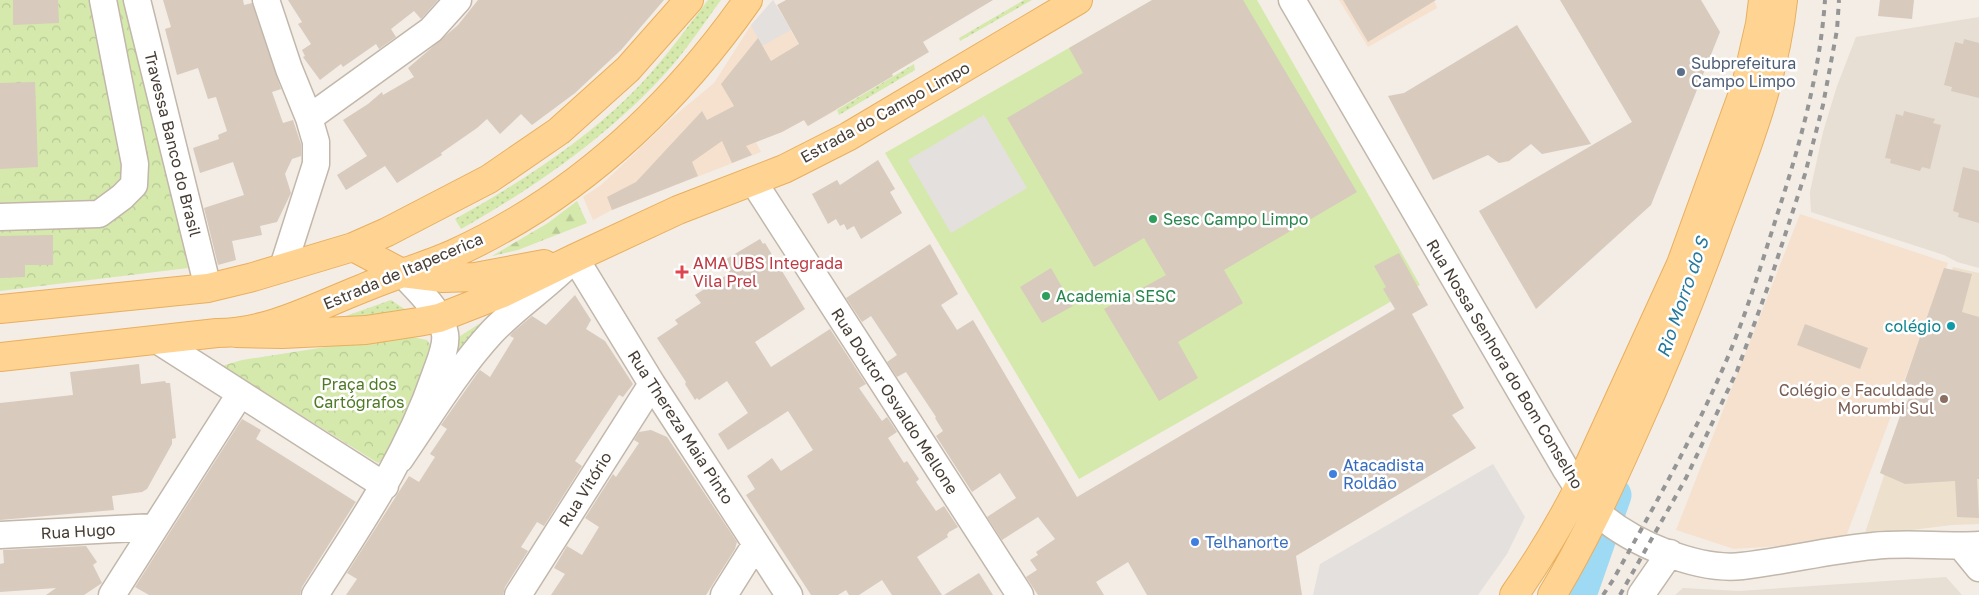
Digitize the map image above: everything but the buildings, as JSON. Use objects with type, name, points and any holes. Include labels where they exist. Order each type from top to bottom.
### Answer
[{"type":"main road","points":[[0,309],[208,288],[253,277],[353,247],[387,232],[489,179],[559,131],[628,69],[689,0]]},
{"type":"main road","name":"Estrada de Itapecerica","points":[[0,357],[217,333],[236,333],[285,320],[452,254],[525,216],[589,171],[660,108],[728,28],[748,0]]},
{"type":"main road","name":"Estrada do Campo Limpo","points":[[236,333],[282,334],[366,330],[439,318],[503,294],[678,210],[784,169],[849,136],[1078,0]]},
{"type":"main road","points":[[1514,595],[1537,562],[1578,489],[1681,264],[1746,85],[1760,24],[1763,0]]},
{"type":"main road","points":[[1552,595],[1569,568],[1598,512],[1666,361],[1736,177],[1764,94],[1780,29],[1783,0]]},
{"type":"main road","name":"Estrada do Campo Limpo","points":[[353,247],[402,273],[443,278],[475,277],[575,258]]},
{"type":"street","points":[[0,217],[100,214],[134,185],[135,164],[103,0]]},
{"type":"street","name":"Travessa Banco do Brasil","points":[[137,0],[208,288]]},
{"type":"street","points":[[266,0],[316,142],[316,164],[283,267]]},
{"type":"street","points":[[309,118],[431,30],[458,0]]},
{"type":"street","name":"Rua Nossa Senhora do Bom Conselho","points":[[1292,0],[1578,489],[1598,512],[1630,536],[1702,565],[1740,566],[1873,546],[1970,545]]},
{"type":"street","name":"Rua Doutor Osvaldo Mellone","points":[[753,181],[1020,595]]},
{"type":"street","points":[[400,459],[468,361],[492,332],[554,279],[575,258]]},
{"type":"street","name":"Rua Thereza Maia Pinto","points":[[575,258],[652,384],[789,595]]},
{"type":"street","points":[[315,595],[385,486],[400,459],[428,396],[442,353],[446,338],[439,318],[402,273]]},
{"type":"street","points":[[158,340],[385,486]]},
{"type":"street","name":"Rua Vitório","points":[[518,595],[652,384]]},
{"type":"street","points":[[112,595],[240,394]]},
{"type":"street","name":"Rua Hugo","points":[[0,535],[155,527]]},
{"type":"street","points":[[724,595],[756,544]]},
{"type":"street","points":[[1970,545],[1979,568]]},
{"type":"street","points":[[1641,595],[1670,553]]},
{"type":"shaded area","points":[[773,0],[837,110],[807,126],[804,120],[782,132],[756,142],[761,152],[612,210],[593,220],[583,197],[601,185],[673,117],[714,83],[751,25]]},
{"type":"shaded area","points":[[773,0],[791,30],[762,46],[751,25]]},
{"type":"shaded area","points":[[1339,0],[1434,0],[1437,8],[1368,47]]},
{"type":"shaded area","points":[[1979,17],[1979,268],[1811,212],[1810,192],[1823,132],[1837,86],[1856,37]]},
{"type":"shaded area","points":[[984,115],[1027,188],[951,233],[908,160]]},
{"type":"shaded area","points":[[1800,214],[1948,263],[1844,542],[1734,549],[1676,530]]},
{"type":"shaded area","name":"Colégio e Faculdade Morumbi Sul","points":[[1953,267],[1979,273],[1979,524],[1952,525],[1864,536]]},
{"type":"shaded area","points":[[1493,464],[1525,517],[1507,554],[1478,595],[1313,595],[1320,564]]},
{"type":"shaded area","points":[[1946,577],[1962,595],[1675,595],[1683,588],[1739,591]]},
{"type":"green space","points":[[0,0],[130,0],[188,268],[0,291]]},
{"type":"green space","points":[[708,0],[721,0],[671,67],[625,114],[573,157],[489,213],[461,229],[455,219],[524,178],[590,131],[610,114],[629,96],[670,50]]},
{"type":"green space","points":[[1024,0],[1032,0],[960,41],[959,38]]},
{"type":"green space","name":"Sesc Campo Limpo","points":[[1153,0],[1257,0],[1420,285],[1079,479],[885,153]]},
{"type":"green space","points":[[914,64],[915,70],[839,115],[837,110]]},
{"type":"green space","points":[[577,201],[587,223],[518,250],[492,256],[548,223]]},
{"type":"green space","points":[[391,300],[409,312],[341,319],[343,317]]},
{"type":"green space","points":[[493,315],[441,383],[454,340]]},
{"type":"green space","name":"Praça dos Cartógrafos","points":[[402,335],[427,340],[432,347],[429,362],[384,459],[378,463],[222,366],[242,360]]},
{"type":"waterway","name":"Rio Morro do S","points":[[1579,595],[1614,495]]},
{"type":"railway","points":[[1603,595],[1628,554],[1685,448],[1712,394],[1739,328],[1766,249],[1802,132],[1819,53],[1825,0]]},
{"type":"railway","points":[[1620,595],[1686,478],[1737,371],[1770,281],[1805,174],[1823,105],[1837,30],[1839,0]]},
{"type":"place","name":"Subprefeitura Campo Limpo","points":[[1681,72]]},
{"type":"place","name":"Sesc Campo Limpo","points":[[1153,219]]},
{"type":"place","name":"AMA UBS Integrada Vila Prel","points":[[682,272]]},
{"type":"place","name":"Academia SESC","points":[[1046,296]]},
{"type":"place","name":"colégio","points":[[1951,326]]},
{"type":"place","name":"Colégio e Faculdade Morumbi Sul","points":[[1944,399]]},
{"type":"place","name":"Atacadista Roldão","points":[[1333,474]]},
{"type":"place","name":"Telhanorte","points":[[1195,542]]}]
